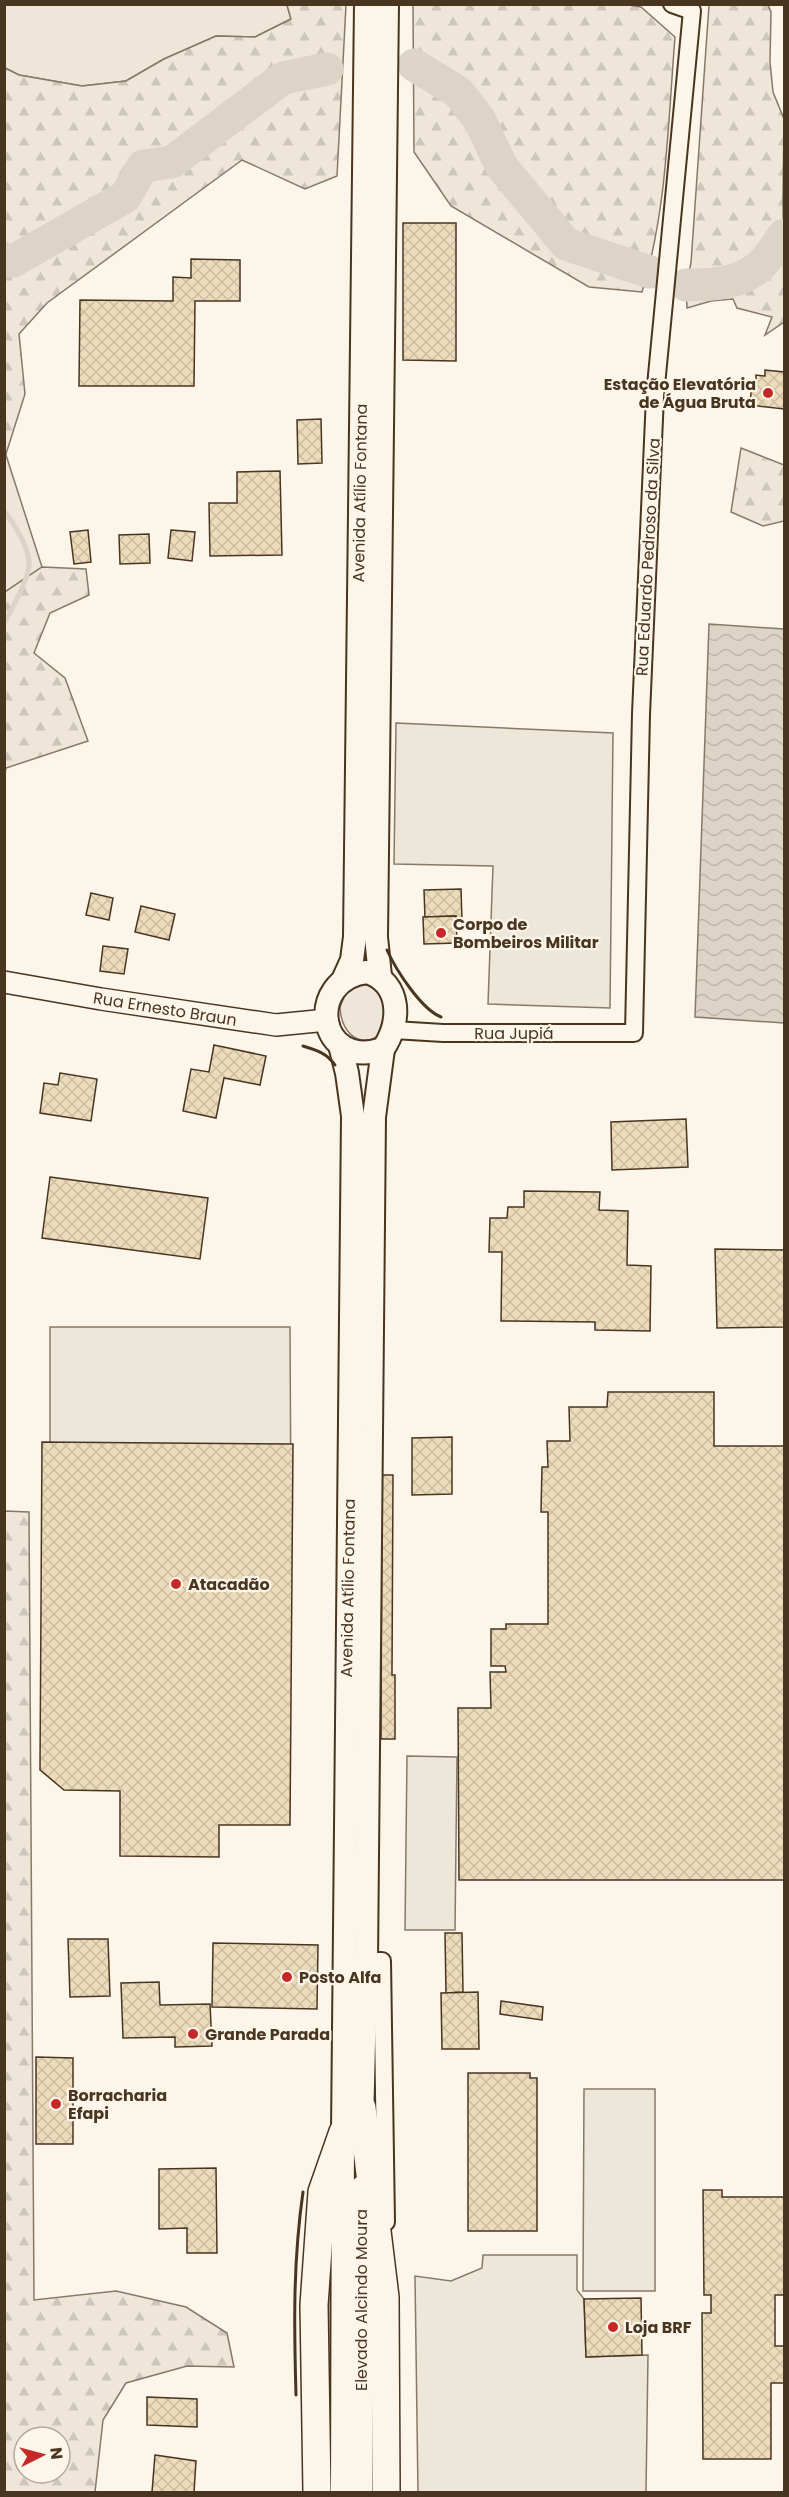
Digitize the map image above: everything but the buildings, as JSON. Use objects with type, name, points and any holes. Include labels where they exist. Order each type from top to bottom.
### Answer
[{"type":"highway","points":[[362,2108],[385,2297],[386,2493]]},
{"type":"highway","points":[[317,2493],[315,2294],[322,2192],[343,2132]]},
{"type":"main road","name":"Avenida Atílio Fontana","points":[[343,980],[352,960],[355,937],[366,4]]},
{"type":"main road","name":"Avenida Atílio Fontana","points":[[380,976],[376,937],[387,4]]},
{"type":"main road","points":[[367,972],[380,976],[390,990],[395,1005],[388,1040],[369,1054],[354,1053],[340,1045],[331,1033],[327,1020],[327,1004],[333,991],[343,980],[355,973],[367,972]]},
{"type":"main road","name":"Avenida Atílio Fontana","points":[[362,2108],[374,1961],[374,1118],[388,1040]]},
{"type":"main road","name":"Avenida Atílio Fontana","points":[[340,1045],[347,1073],[353,1116],[343,2132]]},
{"type":"main road","name":"Elevado Alcindo Moura","points":[[361,2493],[362,2108]]},
{"type":"main road","name":"Elevado Alcindo Moura","points":[[342,2493],[343,2132]]},
{"type":"street","name":"Rua Eduardo Pedroso da Silva","points":[[634,1033],[642,714],[655,396],[692,11],[672,4]]},
{"type":"street","name":"Rua Ernesto Braun","points":[[4,982],[276,1025],[327,1020]]},
{"type":"street","name":"Rua Jupiá","points":[[388,1040],[443,1033],[634,1033]]},
{"type":"street","points":[[374,1961],[387,2180],[385,2297]]},
{"type":"green space","points":[[5,5],[287,5],[291,19],[255,37],[216,36],[164,59],[126,81],[82,86],[19,75],[5,68]]},
{"type":"green space","points":[[287,5],[346,5],[337,176],[305,189],[242,160],[47,303],[19,334],[25,394],[5,457],[5,68],[19,75],[82,86],[126,81],[164,59],[216,36],[255,37],[291,19]]},
{"type":"green space","points":[[413,5],[630,5],[641,7],[675,37],[662,198],[642,292],[589,287],[451,206],[414,152]]},
{"type":"green space","points":[[709,5],[768,5],[771,12],[770,62],[773,92],[784,119],[784,322],[765,335],[772,317],[737,308],[733,299],[711,301],[687,308],[686,285],[691,263]]},
{"type":"green space","points":[[741,448],[784,465],[784,521],[763,526],[731,512]]},
{"type":"green space","points":[[6,455],[42,567],[5,592],[4,457]]},
{"type":"green space","points":[[42,567],[86,569],[89,595],[50,613],[34,653],[65,678],[88,741],[6,768],[5,774],[5,592]]},
{"type":"green space","points":[[367,982],[381,995],[385,1015],[377,1037],[362,1040],[346,1029],[340,1007],[348,988]]},
{"type":"green space","points":[[5,1511],[29,1512],[34,2300],[116,2291],[186,2307],[227,2333],[234,2367],[187,2366],[126,2383],[103,2420],[95,2492],[5,2492]]},
{"type":"shaded area","points":[[396,723],[613,733],[610,1008],[488,1004],[493,866],[394,864]]},
{"type":"shaded area","points":[[50,1327],[290,1327],[291,1519],[50,1519]]},
{"type":"shaded area","points":[[407,1756],[457,1757],[455,1930],[405,1930]]},
{"type":"shaded area","points":[[584,2089],[655,2089],[655,2291],[583,2291]]},
{"type":"shaded area","points":[[483,2255],[577,2255],[577,2290],[584,2299],[586,2357],[648,2355],[646,2492],[418,2492],[415,2276],[451,2281],[482,2268]]},
{"type":"water","points":[[709,624],[784,629],[784,1023],[695,1017]]},
{"type":"waterway","points":[[414,65],[458,92],[479,119],[502,167],[566,244],[650,272]]},
{"type":"waterway","points":[[4,260],[13,261],[125,197],[143,166],[172,162],[283,78],[327,69]]},
{"type":"waterway","points":[[686,285],[716,284],[744,276],[764,262],[784,235]]},
{"type":"waterway","points":[[4,511],[20,535],[29,562],[24,584],[4,623]]},
{"type":"wall","points":[[387,950],[396,968],[417,998],[433,1013],[441,1017]]},
{"type":"wall","points":[[303,1046],[325,1055],[335,1065]]},
{"type":"wall","points":[[296,2395],[295,2294],[297,2243],[303,2192]]},
{"type":"place","name":"Estação Elevatória de Água Bruta","points":[[768,393]]},
{"type":"place","name":"Corpo de Bombeiros Militar","points":[[441,933]]},
{"type":"place","name":"Atacadão","points":[[176,1584]]},
{"type":"place","name":"Posto Alfa","points":[[287,1977]]},
{"type":"place","name":"Grande Parada","points":[[193,2034]]},
{"type":"place","name":"Borracharia Efapi","points":[[56,2104]]},
{"type":"place","name":"Loja BRF","points":[[613,2327]]}]
